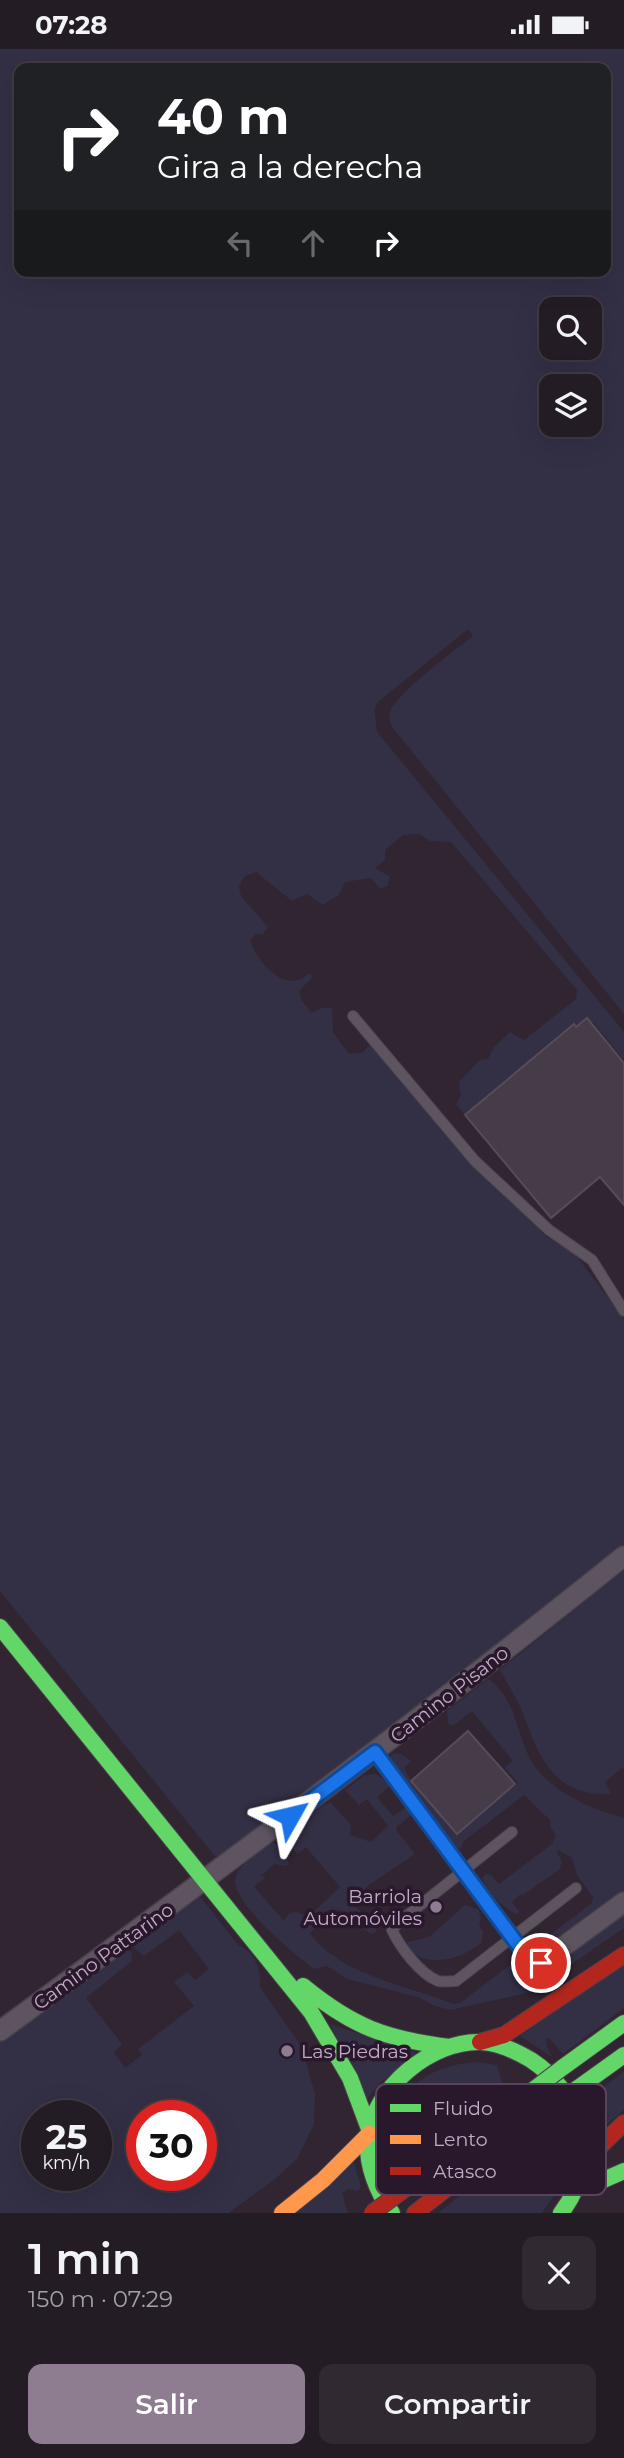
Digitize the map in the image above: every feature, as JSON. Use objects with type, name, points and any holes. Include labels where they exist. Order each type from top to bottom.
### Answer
[{"type":"main road","points":[[0,1627],[311,2012],[350,2078],[369,2131],[370,2167],[376,2184]]},
{"type":"main road","points":[[260,1948],[316,1998],[341,2016],[370,2031],[403,2042],[449,2047],[504,2035],[624,1955]]},
{"type":"main road","points":[[541,2084],[624,2023]]},
{"type":"main road","points":[[480,2042],[503,2047],[535,2061],[558,2084]]},
{"type":"main road","points":[[397,2084],[426,2058],[449,2047]]},
{"type":"main road","points":[[584,2084],[624,2055]]},
{"type":"main road","points":[[282,2213],[323,2180],[369,2131],[376,2111]]},
{"type":"main road","points":[[606,2140],[624,2123]]},
{"type":"main road","points":[[606,2180],[624,2171]]},
{"type":"main road","points":[[380,2195],[392,2213]]},
{"type":"main road","points":[[372,2213],[397,2195]]},
{"type":"main road","points":[[420,2209],[438,2195]]},
{"type":"main road","points":[[561,2213],[571,2195]]},
{"type":"main road","points":[[570,2213],[574,2195]]},
{"type":"street","name":"Camino Pisano","points":[[205,1881],[459,1688],[624,1556]]},
{"type":"street","name":"Camino Pattarino","points":[[0,2031],[205,1881]]},
{"type":"street","points":[[541,1963],[624,1902]]},
{"type":"lane","points":[[353,1016],[475,1161],[549,1230],[592,1261],[624,1311]]},
{"type":"lane","points":[[375,1752],[527,1957],[541,1963]]},
{"type":"lane","points":[[512,1832],[399,1921],[392,1930],[399,1945],[417,1965],[439,1981],[456,1981],[576,1888]]},
{"type":"shaded area","points":[[0,49],[624,49],[624,1014],[390,722],[390,712],[403,694],[473,636],[468,629],[378,702],[374,709],[377,732],[624,1032],[624,1060],[593,1022],[584,1029],[579,1027],[471,1123],[456,1104],[461,1095],[459,1082],[480,1060],[488,1059],[494,1047],[510,1032],[524,1040],[576,999],[577,990],[451,842],[430,841],[419,834],[403,835],[385,850],[385,860],[375,868],[390,877],[387,886],[380,889],[371,878],[345,882],[339,895],[323,905],[307,894],[292,901],[256,872],[244,877],[239,887],[241,896],[268,927],[263,934],[256,934],[250,940],[266,967],[274,974],[291,981],[309,973],[313,977],[299,991],[302,1001],[312,1013],[322,1008],[332,1008],[333,1032],[349,1054],[363,1052],[369,1045],[379,1049],[387,1048],[544,1235],[575,1254],[624,1319],[624,1544],[438,1695],[220,1857],[214,1855],[0,1591]]},
{"type":"shaded area","points":[[624,1570],[624,1770],[622,1768],[605,1782],[611,1794],[593,1793],[577,1790],[565,1783],[545,1763],[520,1706],[500,1670]]},
{"type":"shaded area","points":[[488,1679],[497,1686],[509,1704],[530,1759],[538,1770],[571,1797],[624,1818],[624,1928],[531,1992],[451,2010],[435,2006],[418,1997],[347,1979],[327,1966],[314,1969],[279,1940],[252,1912],[236,1886],[236,1876],[251,1858],[272,1843],[276,1844],[289,1863],[286,1866],[274,1864],[261,1876],[266,1877],[254,1887],[284,1921],[294,1912],[307,1918],[340,1887],[306,1847],[297,1854],[283,1837],[325,1804],[331,1803],[351,1825],[350,1835],[371,1842],[388,1826],[367,1799],[359,1805],[345,1790],[364,1775],[376,1774],[391,1785],[377,1797],[393,1816],[407,1807],[411,1809],[413,1814],[397,1826],[396,1830],[415,1854],[369,1885],[351,1902],[377,1929],[376,1932],[371,1934],[338,1909],[310,1933],[338,1959],[376,1977],[453,2004],[460,2003],[592,1903],[593,1897],[577,1875],[572,1858],[559,1850],[557,1852],[562,1862],[559,1870],[512,1902],[519,1911],[518,1915],[507,1909],[497,1900],[482,1878],[486,1874],[492,1876],[499,1884],[553,1843],[556,1834],[551,1829],[550,1820],[524,1795],[464,1841],[461,1849],[455,1847],[391,1765],[390,1757],[394,1753],[411,1761],[404,1768],[411,1781],[457,1834],[518,1783],[505,1767],[513,1761],[472,1711],[453,1726],[448,1724],[447,1711]]},
{"type":"shaded area","points":[[199,1895],[238,1945],[253,1956],[258,1968],[260,1987],[301,2046],[315,2094],[314,2124],[297,2159],[275,2179],[228,2213],[0,2213],[0,2037],[119,1949],[131,1951],[132,1961],[86,1998],[122,2044],[114,2053],[125,2068],[142,2055],[138,2049],[194,2006],[174,1982],[187,1972],[195,1980],[209,1969],[179,1930],[144,1956],[134,1948],[133,1942]]},
{"type":"shaded area","points":[[465,1905],[478,1909],[481,1918],[479,1924],[483,1932],[481,1943],[463,1954],[443,1960],[424,1958],[405,1948],[408,1942],[429,1937]]},
{"type":"shaded area","points":[[624,1963],[624,2008],[563,2054],[549,2038],[546,2039],[547,2047],[552,2057],[520,2036]]},
{"type":"shaded area","points":[[330,2024],[419,2054],[376,2084],[367,2099]]},
{"type":"shaded area","points":[[477,2062],[497,2065],[502,2084],[417,2084],[430,2074],[459,2064]]},
{"type":"shaded area","points":[[624,2071],[624,2110],[606,2125],[606,2116],[609,2116],[606,2112],[606,2086]]},
{"type":"shaded area","points":[[354,2162],[361,2187],[357,2191],[349,2189],[342,2193],[348,2213],[292,2213]]},
{"type":"shaded area","points":[[461,2195],[554,2195],[542,2213],[438,2213]]},
{"type":"building","points":[[587,1018],[624,1063],[624,1205],[600,1177],[551,1218],[465,1115],[574,1024],[576,1027]]},
{"type":"building","points":[[468,1731],[515,1784],[457,1834],[411,1781]]},
{"type":"traffic: fast","points":[[0,1627],[311,2012],[350,2078],[369,2129]]},
{"type":"traffic: fast","points":[[303,1986],[338,2012],[371,2029],[407,2040],[449,2047]]},
{"type":"traffic: fast","points":[[562,2068],[624,2023]]},
{"type":"traffic: fast","points":[[394,2084],[425,2058],[443,2049],[462,2043],[481,2042],[507,2048],[531,2060],[557,2084]]},
{"type":"traffic: fast","points":[[584,2084],[624,2055]]},
{"type":"traffic: fast","points":[[541,2084],[562,2068]]},
{"type":"traffic: fast","points":[[376,2111],[372,2119],[368,2148],[376,2184]]},
{"type":"traffic: fast","points":[[606,2179],[624,2171]]},
{"type":"traffic: fast","points":[[381,2195],[392,2213]]},
{"type":"traffic: fast","points":[[561,2213],[572,2195]]},
{"type":"traffic: slow","points":[[282,2213],[323,2180],[369,2134]]},
{"type":"traffic: jam","points":[[480,2042],[504,2035],[624,1955]]},
{"type":"traffic: jam","points":[[606,2140],[624,2123]]},
{"type":"traffic: jam","points":[[372,2213],[397,2195]]},
{"type":"traffic: jam","points":[[415,2213],[438,2195]]},
{"type":"place","name":"Barriola Automóviles","points":[[436,1907]]},
{"type":"place","name":"Las Piedras","points":[[287,2051]]},
{"type":"route","points":[[290,1816],[375,1752],[527,1957],[541,1963]]}]
